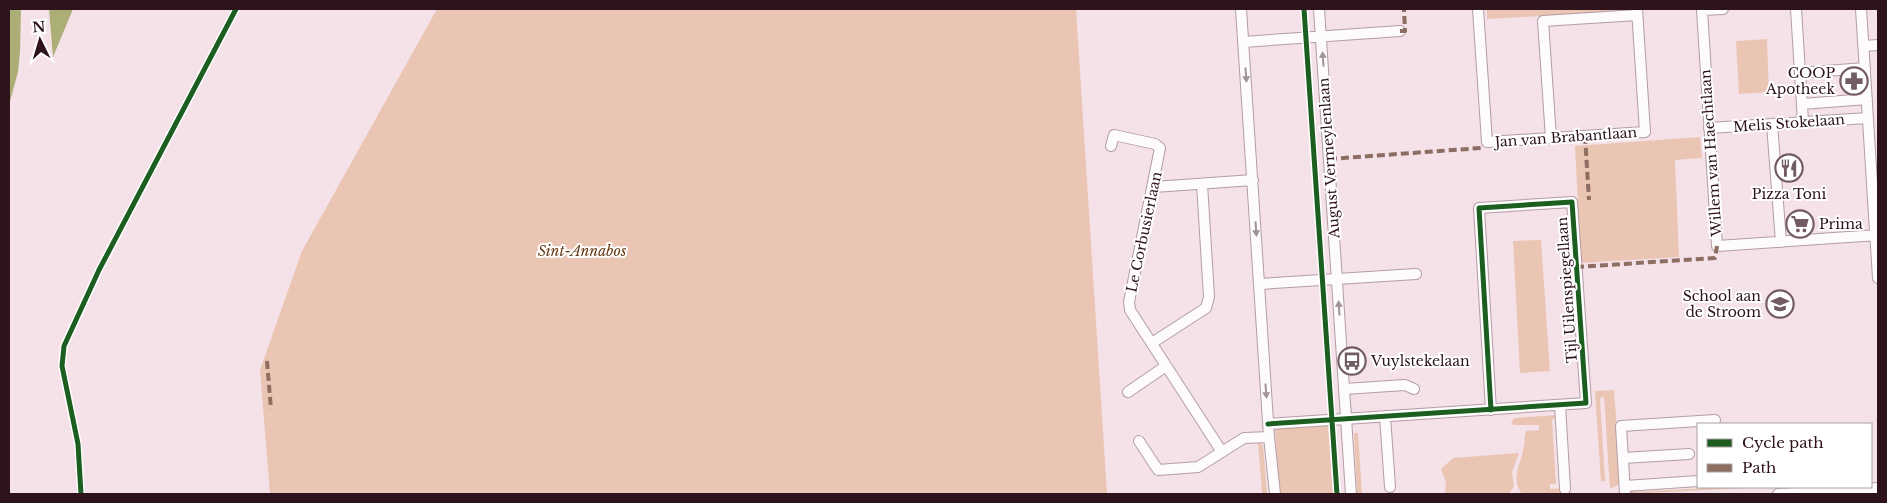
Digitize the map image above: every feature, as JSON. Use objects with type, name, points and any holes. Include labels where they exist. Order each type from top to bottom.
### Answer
[{"type":"street","points":[[1241,9],[1268,424],[1275,494]]},
{"type":"street","name":"August Vermeylenlaan","points":[[1319,9],[1351,494]]},
{"type":"street","name":"Jan van Brabantlaan","points":[[1478,9],[1487,142],[1645,132],[1637,12]]},
{"type":"street","name":"Willem van Haechtlaan","points":[[1723,9],[1702,10],[1717,246],[1877,235]]},
{"type":"street","points":[[1796,9],[1803,122]]},
{"type":"street","points":[[1861,9],[1877,235],[1878,278]]},
{"type":"street","points":[[1551,138],[1543,21],[1637,12]]},
{"type":"street","points":[[1244,42],[1400,31]]},
{"type":"street","points":[[1864,46],[1878,45]]},
{"type":"street","points":[[1800,72],[1865,68]]},
{"type":"street","points":[[1802,104],[1867,99]]},
{"type":"street","name":"Melis Stokelaan","points":[[1709,128],[1868,118]]},
{"type":"street","points":[[1772,124],[1781,242]]},
{"type":"street","name":"Le Corbusierlaan","points":[[1111,146],[1114,135],[1158,145],[1161,152],[1129,302],[1130,310],[1222,452]]},
{"type":"street","points":[[1154,187],[1253,180]]},
{"type":"street","points":[[1152,343],[1206,308],[1209,298],[1202,184]]},
{"type":"street","name":"Tijl Uilenspiegellaan","points":[[1491,410],[1479,208],[1572,202],[1586,403],[1560,405]]},
{"type":"street","points":[[1260,284],[1416,274]]},
{"type":"street","points":[[1128,392],[1166,366]]},
{"type":"street","points":[[1344,389],[1405,385],[1414,389]]},
{"type":"street","points":[[1268,424],[1560,405],[1565,489]]},
{"type":"street","points":[[1385,416],[1390,487]]},
{"type":"street","points":[[1697,481],[1625,490],[1621,426],[1715,420]]},
{"type":"street","points":[[1139,441],[1158,470],[1198,467],[1244,438],[1269,437]]},
{"type":"street","points":[[1623,458],[1689,454]]},
{"type":"street","points":[[1778,494],[1800,490],[1878,488]]},
{"type":"green space","name":"Sint-Annabos","points":[[437,9],[1076,9],[1107,494],[270,494],[260,370],[302,251]]},
{"type":"green space","points":[[1487,9],[1633,9],[1633,11],[1487,19]]},
{"type":"green space","points":[[1767,39],[1769,92],[1739,94],[1736,41]]},
{"type":"green space","points":[[1700,137],[1702,158],[1675,160],[1679,257],[1581,263],[1575,146]]},
{"type":"green space","points":[[1541,240],[1550,371],[1520,373],[1513,241]]},
{"type":"green space","points":[[1614,390],[1621,480],[1618,485],[1610,489],[1604,397],[1600,398],[1605,481],[1601,481],[1595,391]]},
{"type":"green space","points":[[1558,415],[1552,420],[1556,484],[1550,484],[1550,489],[1568,488],[1568,494],[1522,494],[1516,478],[1524,448],[1525,433],[1526,431],[1539,430],[1539,425],[1514,425],[1511,423],[1514,418]]},
{"type":"green space","points":[[1328,424],[1333,494],[1279,494],[1275,428]]},
{"type":"green space","points":[[1354,433],[1358,433],[1362,494],[1357,494]]},
{"type":"green space","points":[[1258,441],[1263,446],[1267,494],[1262,494]]},
{"type":"green space","points":[[1519,453],[1512,472],[1514,486],[1509,494],[1445,494],[1446,483],[1441,469],[1453,458]]},
{"type":"green space","points":[[1637,488],[1635,492],[1745,488],[1628,494],[1628,491]]},
{"type":"shaded area","points":[[9,9],[21,9],[18,72],[9,105]]},
{"type":"shaded area","points":[[49,9],[73,9],[53,57]]},
{"type":"marked path","points":[[1400,31],[1405,31],[1404,9]]},
{"type":"marked path","points":[[1585,136],[1589,200]]},
{"type":"marked path","points":[[1329,159],[1481,148]]},
{"type":"marked path","points":[[1576,267],[1715,258],[1717,246]]},
{"type":"marked path","points":[[267,361],[271,409]]},
{"type":"cycle path","points":[[81,494],[78,444],[62,366],[64,346],[99,270],[236,9]]},
{"type":"cycle path","points":[[1304,9],[1337,494]]},
{"type":"cycle path","points":[[1268,424],[1586,403],[1572,202],[1479,208],[1491,410]]},
{"type":"place","name":"COOP Apotheek","points":[[1854,81]]},
{"type":"place","name":"Pizza Toni","points":[[1789,168]]},
{"type":"place","name":"Prima","points":[[1800,224]]},
{"type":"place","name":"School aan de Stroom","points":[[1780,304]]},
{"type":"place","name":"Vuylstekelaan","points":[[1352,361]]}]
